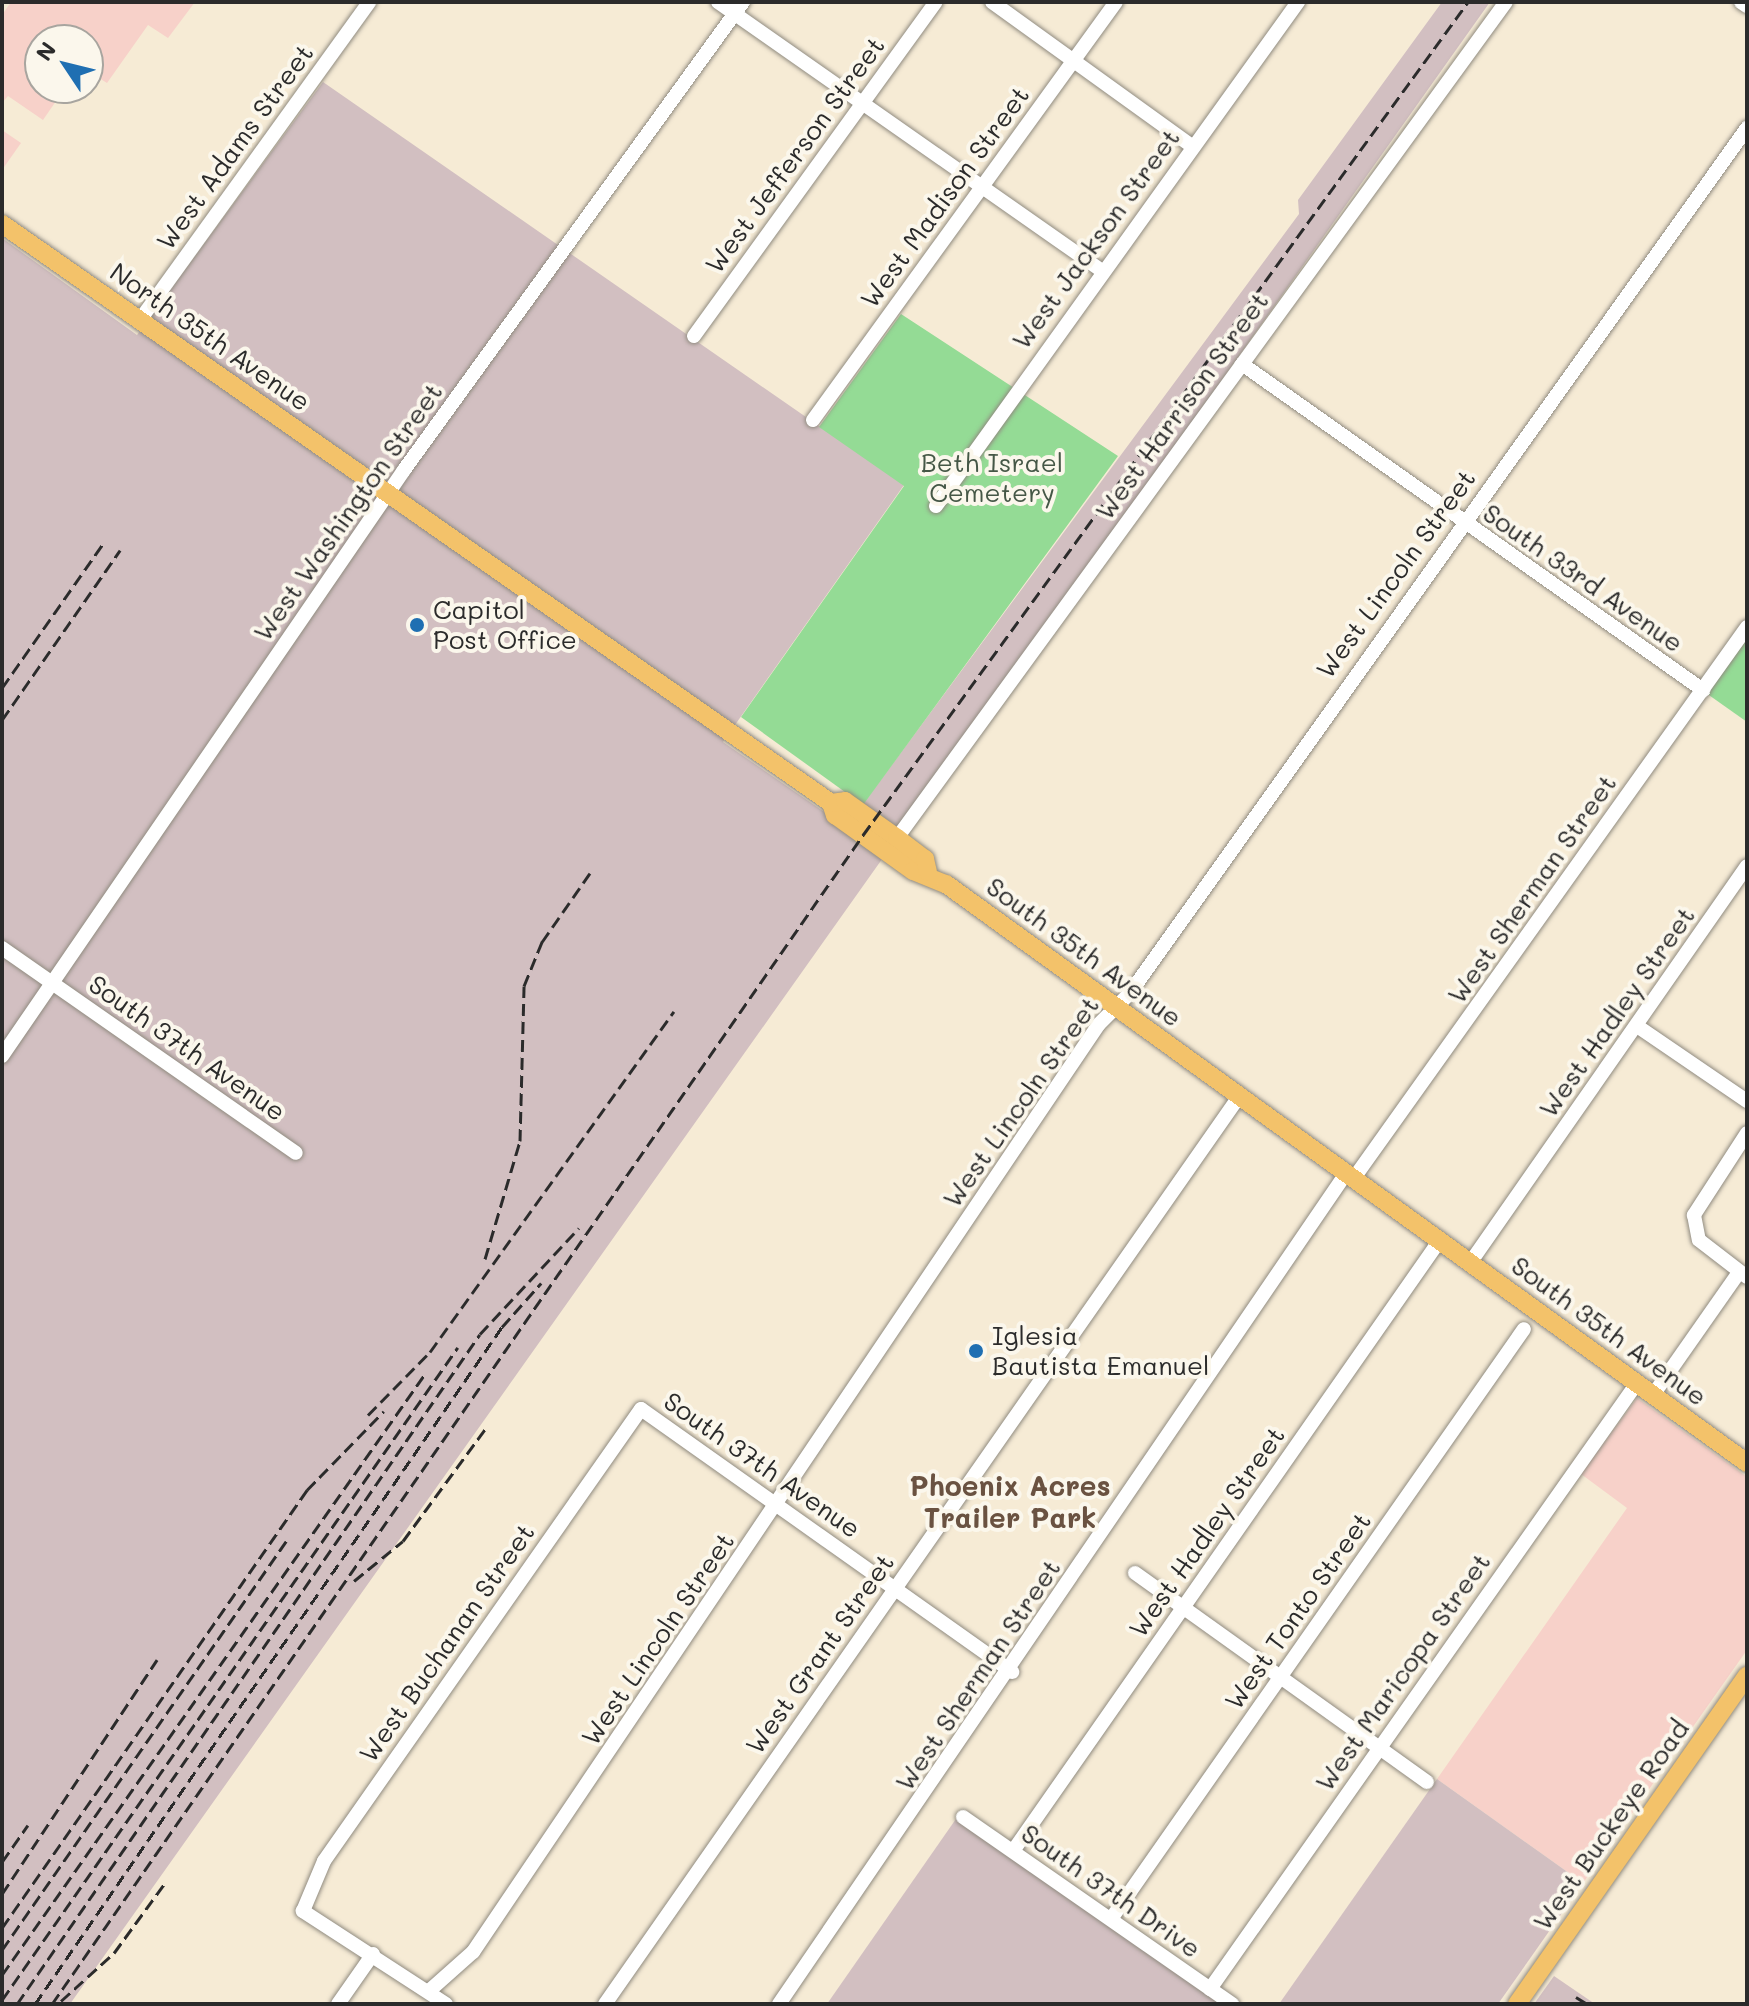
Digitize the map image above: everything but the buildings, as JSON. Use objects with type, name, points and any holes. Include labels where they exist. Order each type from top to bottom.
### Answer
[{"type":"main road","name":"North 35th Avenue","points":[[2,224],[389,493]]},
{"type":"main road","name":"South 35th Avenue","points":[[389,493],[831,803],[835,815],[913,871],[928,872],[1747,1463]]},
{"type":"main road","points":[[831,803],[845,801],[925,859],[928,872]]},
{"type":"main road","name":"West Buckeye Road","points":[[1517,2004],[1747,1675]]},
{"type":"street","name":"West Adams Street","points":[[140,320],[369,2]]},
{"type":"street","points":[[718,2],[738,8],[862,104],[983,185],[1101,270]]},
{"type":"street","name":"West Jefferson Street","points":[[694,336],[936,2]]},
{"type":"street","points":[[992,2],[1192,146]]},
{"type":"street","name":"West Madison Street","points":[[813,420],[1116,2]]},
{"type":"street","name":"West Jackson Street","points":[[936,506],[1101,270],[1298,2]]},
{"type":"street","name":"West Harrison Street","points":[[897,838],[1506,2]]},
{"type":"street","points":[[1741,2],[1747,6]]},
{"type":"street","name":"West Washington Street","points":[[2,1056],[389,493],[738,8]]},
{"type":"street","name":"West Lincoln Street","points":[[429,1991],[473,1952],[1115,1008],[1747,128]]},
{"type":"street","name":"South 33rd Avenue","points":[[1242,364],[1462,523],[1703,690]]},
{"type":"street","name":"West Sherman Street","points":[[779,2004],[1012,1672],[1350,1175],[1747,627]]},
{"type":"street","name":"West Hadley Street","points":[[1470,1263],[1747,866]]},
{"type":"street","name":"South 37th Avenue","points":[[2,948],[296,1153]]},
{"type":"street","points":[[1637,1026],[1747,1101]]},
{"type":"street","name":"West Grant Street","points":[[605,2004],[1240,1095]]},
{"type":"street","points":[[1653,1395],[1743,1274],[1699,1240],[1694,1215],[1747,1133]]},
{"type":"street","name":"West Hadley Street","points":[[1013,1851],[1440,1240]]},
{"type":"street","name":"West Tonto Street","points":[[1111,1919],[1524,1329]]},
{"type":"street","name":"West Maricopa Street","points":[[1210,1989],[1637,1383]]},
{"type":"street","name":"South 37th Avenue","points":[[641,1409],[1012,1672]]},
{"type":"street","name":"West Buchanan Street","points":[[373,1954],[303,1911],[324,1861],[641,1409]]},
{"type":"street","points":[[1135,1573],[1427,1782]]},
{"type":"street","name":"South 37th Drive","points":[[963,1817],[1232,2004]]},
{"type":"street","points":[[338,2004],[373,1954],[446,2004]]},
{"type":"shaded area","points":[[11,2],[195,2],[168,38],[148,25],[107,83],[104,81],[104,24],[24,24],[24,104],[54,104],[43,120],[8,96],[2,103],[2,15]]},
{"type":"shaded area","points":[[1442,2],[1490,2],[70,2004],[2,2004],[2,238],[137,335],[323,82],[904,485],[723,742],[846,827],[1299,214],[1298,200]]},
{"type":"shaded area","points":[[2,130],[21,143],[2,170]]},
{"type":"shaded area","points":[[1637,1398],[1747,1477],[1747,1650],[1583,1883],[1437,1779],[1627,1508],[1581,1474]]},
{"type":"shaded area","points":[[1437,1779],[1583,1883],[1498,2004],[1279,2004]]},
{"type":"shaded area","points":[[958,1816],[1222,2004],[827,2004]]},
{"type":"shaded area","points":[[1554,1976],[1595,2004],[1534,2004]]},
{"type":"green space","name":"Beth Israel Cemetery","points":[[901,314],[1118,456],[863,805],[741,717],[904,486],[819,427]]},
{"type":"green space","points":[[1747,636],[1747,722],[1706,693]]},
{"type":"railway","points":[[52,2004],[863,835],[1468,2]]},
{"type":"railway","points":[[2,688],[105,541]]},
{"type":"railway","points":[[2,720],[120,550]]},
{"type":"railway","points":[[485,1259],[520,1141],[524,986],[542,942],[590,873]]},
{"type":"railway","points":[[368,1415],[430,1352],[674,1011]]},
{"type":"railway","points":[[17,2004],[480,1334],[579,1228]]},
{"type":"railway","points":[[35,2004],[502,1327],[541,1283]]},
{"type":"railway","points":[[2,2000],[458,1347]]},
{"type":"railway","points":[[2,1975],[425,1374]]},
{"type":"railway","points":[[2,1928],[307,1490],[384,1411]]},
{"type":"railway","points":[[354,1581],[403,1541],[486,1428]]},
{"type":"railway","points":[[2,1950],[286,1541]]},
{"type":"railway","points":[[2,1894],[157,1660]]},
{"type":"railway","points":[[2,1862],[28,1825]]},
{"type":"railway","points":[[61,2001],[114,1953],[165,1883]]},
{"type":"railway","points":[[1576,1997],[1587,2004]]},
{"type":"place","name":"Capitol Post Office","points":[[417,625]]},
{"type":"place","name":"Iglesia Bautista Emanuel","points":[[976,1351]]},
{"type":"district","name":"Phoenix Acres Trailer Park","points":[[1010,1501]]}]
